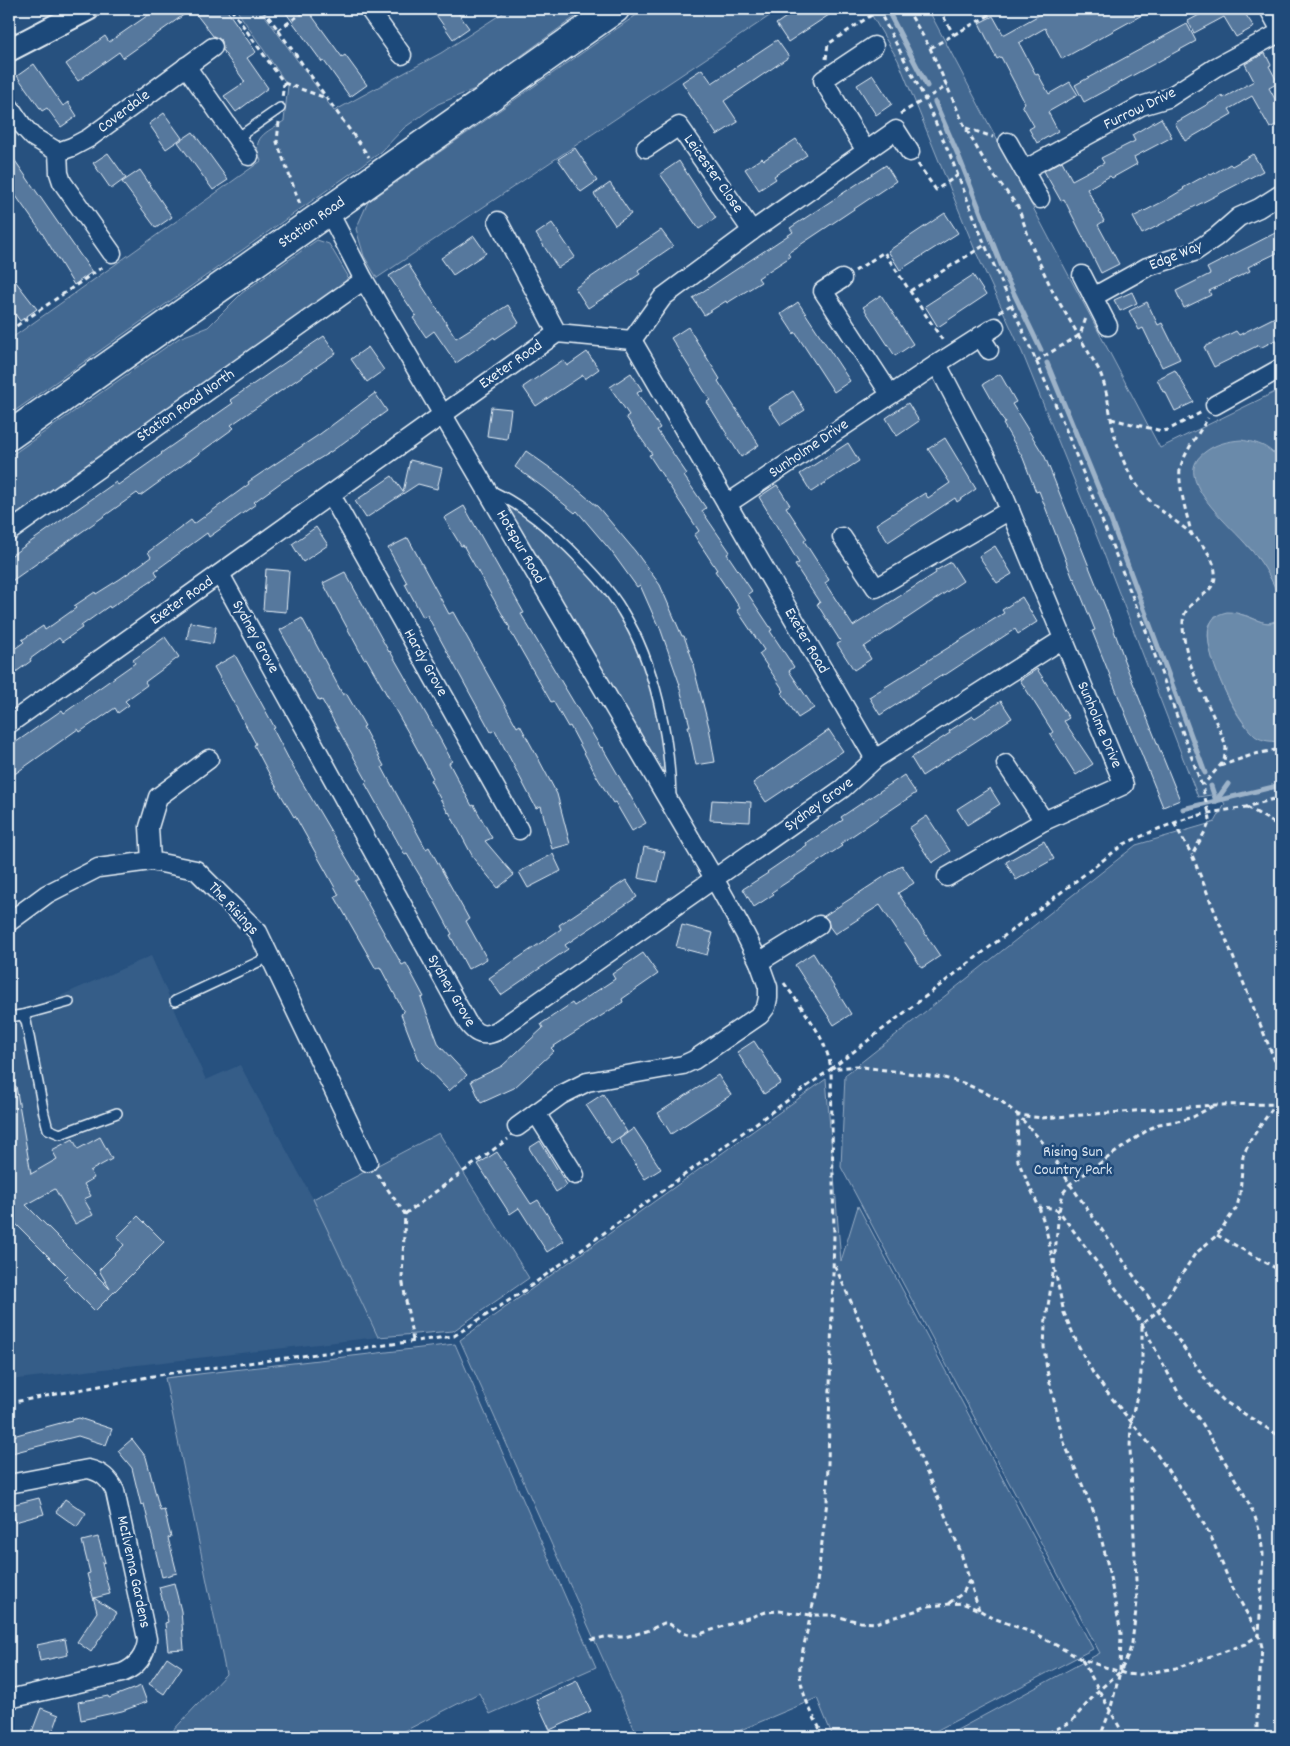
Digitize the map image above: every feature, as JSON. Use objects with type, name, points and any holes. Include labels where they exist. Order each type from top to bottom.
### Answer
[{"type":"main road","name":"Station Road","points":[[9,436],[615,9]]},
{"type":"street","points":[[9,50],[88,9]]},
{"type":"street","points":[[369,9],[402,55]]},
{"type":"street","points":[[1269,9],[1281,31]]},
{"type":"street","name":"Furrow Drive","points":[[1024,170],[1141,106],[1160,101],[1177,93],[1216,67],[1281,31]]},
{"type":"street","points":[[866,151],[823,80],[874,46]]},
{"type":"street","name":"Coverdale","points":[[58,152],[89,138],[212,47]]},
{"type":"street","points":[[186,66],[249,156]]},
{"type":"street","points":[[9,106],[33,137],[58,152],[62,182],[112,253]]},
{"type":"street","name":"Leicester Close","points":[[646,148],[679,126],[752,231]]},
{"type":"street","points":[[896,130],[910,152]]},
{"type":"street","name":"Leicester Close","points":[[632,340],[663,297],[752,231],[896,130]]},
{"type":"street","points":[[1008,142],[1040,199]]},
{"type":"street","name":"Edge Way","points":[[1093,297],[1147,267],[1200,249],[1239,217],[1259,208],[1281,194]]},
{"type":"street","name":"Hotspur Road","points":[[329,212],[364,280],[715,880],[759,962],[768,987],[766,1007],[760,1015],[694,1060],[683,1065],[587,1082],[562,1095],[517,1126]]},
{"type":"street","points":[[498,221],[557,333]]},
{"type":"street","points":[[1082,275],[1108,326]]},
{"type":"street","points":[[842,279],[824,291],[890,394]]},
{"type":"street","name":"Station Road North","points":[[9,532],[364,280]]},
{"type":"street","name":"Exeter Road","points":[[9,724],[557,333],[632,340],[875,759]]},
{"type":"street","name":"Sunholme Drive","points":[[727,504],[951,354],[988,337]]},
{"type":"street","name":"Sunholme Drive","points":[[936,364],[996,477],[1124,785],[1044,821],[947,877]]},
{"type":"street","points":[[1215,405],[1279,375]]},
{"type":"street","name":"Hardy Grove","points":[[331,495],[520,830]]},
{"type":"street","points":[[842,537],[876,588],[1010,510]]},
{"type":"street","name":"Sydney Grove","points":[[220,574],[473,1031],[481,1036],[490,1035],[497,1031],[715,880],[842,789],[875,759]]},
{"type":"street","points":[[875,759],[1063,639]]},
{"type":"street","points":[[151,861],[149,827],[158,797],[210,759]]},
{"type":"street","points":[[1006,764],[1044,821]]},
{"type":"street","name":"The Risings","points":[[9,922],[47,894],[98,868],[151,861],[196,870],[258,932],[368,1162]]},
{"type":"street","points":[[759,962],[818,925]]},
{"type":"street","points":[[536,1113],[575,1175]]},
{"type":"street","name":"McIlvenna Gardens","points":[[9,1484],[88,1469],[96,1470],[107,1478],[115,1491],[148,1639],[146,1650],[141,1658],[133,1667],[122,1673],[9,1699]]},
{"type":"lane","points":[[237,138],[280,108]]},
{"type":"lane","points":[[485,488],[510,499],[552,532],[604,586],[623,612],[648,669],[662,713],[671,771],[672,806]]},
{"type":"lane","points":[[175,1001],[269,958]]},
{"type":"lane","points":[[9,1017],[22,1016],[69,1002]]},
{"type":"lane","points":[[22,1016],[26,1021],[48,1128],[60,1134],[117,1113]]},
{"type":"path","points":[[263,9],[372,162]]},
{"type":"path","points":[[278,30],[308,9]]},
{"type":"path","points":[[823,80],[828,44],[879,9],[925,99],[985,245],[1060,415],[1145,628],[1206,798],[1210,820],[1192,855]]},
{"type":"path","points":[[908,9],[930,48],[965,127],[990,170],[1018,207],[1053,292],[1094,358],[1105,384],[1118,448],[1128,470],[1139,488],[1156,507],[1192,536],[1200,544],[1212,563],[1215,581],[1212,588],[1192,604],[1183,620],[1184,637],[1193,672],[1225,742],[1226,755],[1219,767],[1202,786]]},
{"type":"path","points":[[939,9],[954,35]]},
{"type":"path","points":[[930,48],[1000,9]]},
{"type":"path","points":[[284,83],[327,98]]},
{"type":"path","points":[[896,130],[890,120],[947,86]]},
{"type":"path","points":[[965,127],[1008,142]]},
{"type":"path","points":[[910,152],[936,190],[958,176]]},
{"type":"path","points":[[910,291],[985,245]]},
{"type":"path","points":[[842,279],[884,252],[951,354]]},
{"type":"path","points":[[9,331],[110,262],[112,253]]},
{"type":"path","points":[[1036,361],[1080,335]]},
{"type":"path","points":[[1111,419],[1162,431],[1168,430],[1215,405]]},
{"type":"path","points":[[1192,536],[1180,482],[1180,470],[1184,458],[1215,405]]},
{"type":"path","points":[[1219,767],[1255,754],[1281,749]]},
{"type":"path","points":[[9,1400],[14,1402],[164,1374],[454,1336],[525,1290],[831,1069],[1124,844],[1174,823],[1281,797]]},
{"type":"path","points":[[1246,807],[1281,828]]},
{"type":"path","points":[[1174,823],[1192,855],[1281,1076]]},
{"type":"path","points":[[759,962],[780,976],[822,1038],[829,1055],[831,1069],[834,1264],[827,1501],[816,1591],[800,1675],[805,1698],[824,1737]]},
{"type":"path","points":[[831,1069],[856,1066],[944,1078],[982,1090],[1001,1101],[1045,1145],[1213,1390],[1224,1400],[1281,1437]]},
{"type":"path","points":[[1142,1324],[1158,1311],[1178,1283],[1195,1254],[1217,1235],[1236,1207],[1240,1194],[1243,1156],[1251,1139],[1281,1096]]},
{"type":"path","points":[[1018,1116],[1042,1118],[1215,1105],[1281,1104]]},
{"type":"path","points":[[1100,1737],[1110,1711],[1120,1672],[1122,1644],[1107,1562],[1096,1517],[1063,1440],[1047,1370],[1044,1347],[1045,1326],[1054,1270],[1059,1211],[1063,1193],[1070,1184],[1149,1130],[1169,1122],[1193,1117],[1215,1105]]},
{"type":"path","points":[[1018,1116],[1018,1161],[1039,1207],[1046,1229],[1064,1312],[1078,1345],[1093,1373],[1151,1446],[1199,1515],[1212,1539],[1230,1583],[1259,1635],[1262,1647],[1257,1737]]},
{"type":"path","points":[[405,1214],[508,1139],[517,1126]]},
{"type":"path","points":[[368,1162],[405,1214],[402,1278],[413,1342]]},
{"type":"path","points":[[1039,1207],[1052,1208],[1059,1211],[1142,1324],[1179,1394],[1208,1431],[1244,1494],[1255,1517],[1260,1533],[1263,1554],[1259,1635]]},
{"type":"path","points":[[1217,1235],[1281,1271]]},
{"type":"path","points":[[834,1264],[865,1334],[876,1366],[912,1438],[960,1550],[979,1610]]},
{"type":"path","points":[[1040,1737],[1071,1722],[1099,1690],[1120,1672],[1132,1643],[1137,1602],[1136,1542],[1130,1448],[1131,1422],[1140,1383],[1142,1324]]},
{"type":"path","points":[[948,1603],[963,1593],[969,1580]]},
{"type":"path","points":[[590,1640],[605,1637],[625,1637],[647,1631],[664,1623],[668,1623],[683,1633],[697,1635],[766,1612],[779,1611],[875,1623],[915,1612],[927,1606],[962,1603],[993,1618],[1036,1634],[1082,1659],[1120,1672],[1137,1675],[1176,1668],[1245,1644],[1259,1635]]},
{"type":"path","points":[[1082,1659],[1125,1737]]},
{"type":"shaded area","points":[[1241,440],[1263,446],[1281,461],[1281,605],[1274,586],[1261,563],[1250,548],[1211,507],[1197,485],[1194,475],[1196,462],[1205,452],[1222,443]]},
{"type":"shaded area","points":[[1227,612],[1237,613],[1270,623],[1278,619],[1281,614],[1281,742],[1265,740],[1255,736],[1247,728],[1222,684],[1210,650],[1208,636],[1213,619]]},
{"type":"shaded area","points":[[151,956],[206,1080],[240,1065],[313,1199],[378,1337],[9,1380],[9,1011],[42,1004]]},
{"type":"green space","points":[[236,9],[260,9],[334,111],[441,53],[509,9],[586,9],[475,89],[438,104],[404,128],[381,152],[9,415],[9,340],[261,161],[257,146],[259,141],[262,136],[284,121],[288,86]]},
{"type":"green space","points":[[645,9],[780,9],[377,278],[364,256],[356,229],[368,202]]},
{"type":"green space","name":"Rising Sun Country Park","points":[[868,9],[928,9],[1160,448],[1275,392],[1281,403],[1281,461],[1273,452],[1243,541],[1264,566],[1276,587],[1280,598],[1280,618],[1270,623],[1265,623],[1240,614],[1215,616],[1209,626],[1208,636],[1214,663],[1233,708],[1247,727],[1259,736],[1281,742],[1281,1737],[944,1737],[1100,1653],[841,1167],[845,1075],[1136,845],[1215,822],[1225,804],[1218,794],[1198,797],[1102,549],[1022,352],[975,250],[898,60]]},
{"type":"green space","points":[[317,240],[329,244],[348,276],[344,287],[9,524],[9,457],[179,338],[208,327],[242,293]]},
{"type":"green space","points":[[501,500],[525,514],[541,527],[577,562],[605,595],[624,623],[648,677],[656,704],[666,764],[662,769],[654,767]]},
{"type":"green space","points":[[826,1079],[841,1261],[858,1206],[1093,1649],[924,1737],[833,1737],[817,1698],[724,1737],[638,1737],[460,1340]]},
{"type":"green space","points":[[439,1133],[529,1278],[453,1331],[378,1337],[313,1199]]},
{"type":"green space","points":[[455,1344],[596,1667],[490,1714],[479,1693],[393,1737],[167,1737],[226,1674],[165,1378]]},
{"type":"building","points":[[157,9],[192,9],[123,58],[119,52],[78,81],[66,64],[105,36],[109,42]]},
{"type":"building","points":[[192,9],[226,9],[256,52],[247,58],[268,88],[236,112],[224,96],[245,82],[223,51],[222,41],[213,36]]},
{"type":"building","points":[[283,9],[307,9],[342,57],[345,55],[367,85],[350,97]]},
{"type":"building","points":[[432,9],[455,9],[469,28],[453,39]]},
{"type":"building","points":[[798,9],[838,9],[788,42],[776,24]]},
{"type":"building","points":[[1050,9],[1153,9],[1062,59],[1045,28],[1019,43],[1036,75],[1038,74],[1049,94],[1070,82],[1078,95],[1048,112],[1058,131],[1037,143],[1029,129],[1034,126],[1022,105],[1025,103],[1001,57],[997,59],[979,23],[993,16],[1003,34],[1005,34]]},
{"type":"building","points":[[1210,9],[1242,9],[1254,27],[1236,37],[1224,17],[1194,33],[1188,21]]},
{"type":"building","points":[[1187,24],[1196,41],[1084,102],[1075,85]]},
{"type":"building","points":[[777,40],[789,57],[724,101],[738,122],[717,135],[682,82],[702,69],[712,83]]},
{"type":"building","points":[[1265,53],[1278,83],[1269,88],[1281,110],[1281,122],[1270,128],[1252,96],[1229,109],[1232,114],[1185,141],[1175,123],[1222,96],[1223,98],[1254,81],[1245,64]]},
{"type":"building","points":[[34,64],[63,106],[68,102],[77,116],[61,127],[47,108],[42,111],[17,76]]},
{"type":"building","points":[[873,75],[892,104],[876,115],[857,85]]},
{"type":"building","points":[[164,113],[182,138],[166,149],[149,124]]},
{"type":"building","points":[[1161,118],[1172,137],[1134,157],[1137,164],[1087,189],[1104,221],[1098,225],[1119,264],[1101,273],[1064,199],[1061,201],[1044,171],[1062,161],[1072,180],[1104,163],[1101,158],[1135,141],[1132,135]]},
{"type":"building","points":[[193,132],[228,180],[213,190],[178,142]]},
{"type":"building","points":[[796,139],[807,155],[774,176],[776,179],[759,190],[745,169],[762,158],[764,160]]},
{"type":"building","points":[[575,148],[597,181],[581,192],[558,159]]},
{"type":"building","points":[[9,152],[92,272],[74,285],[42,233],[9,186]]},
{"type":"building","points":[[108,153],[126,178],[111,189],[93,163]]},
{"type":"building","points":[[1253,154],[1263,171],[1142,234],[1133,217],[1210,173],[1211,175],[1230,164],[1232,166]]},
{"type":"building","points":[[679,161],[716,218],[699,229],[660,174]]},
{"type":"building","points":[[886,165],[896,181],[788,253],[790,257],[758,278],[761,282],[704,315],[693,298],[793,232],[790,228]]},
{"type":"building","points":[[140,170],[172,217],[156,228],[122,182]]},
{"type":"building","points":[[610,183],[631,214],[615,225],[594,194]]},
{"type":"building","points":[[945,213],[958,233],[900,270],[888,251]]},
{"type":"building","points":[[552,223],[575,257],[558,268],[536,234]]},
{"type":"building","points":[[661,230],[673,246],[638,270],[640,274],[588,308],[575,288]]},
{"type":"building","points":[[1281,230],[1281,251],[1248,267],[1250,271],[1209,291],[1211,295],[1184,308],[1176,291],[1210,274],[1207,268]]},
{"type":"building","points":[[474,236],[486,253],[453,275],[441,258]]},
{"type":"building","points":[[408,264],[456,338],[508,305],[519,323],[495,339],[494,337],[456,363],[434,331],[426,337],[413,318],[416,316],[389,276]]},
{"type":"building","points":[[9,273],[37,309],[20,321],[9,305]]},
{"type":"building","points":[[973,275],[986,295],[938,327],[925,306]]},
{"type":"building","points":[[1132,292],[1137,303],[1120,311],[1114,300]]},
{"type":"building","points":[[881,295],[913,344],[895,356],[863,307]]},
{"type":"building","points":[[798,302],[850,381],[834,392],[781,314]]},
{"type":"building","points":[[1147,302],[1158,325],[1162,323],[1180,359],[1162,367],[1143,328],[1139,330],[1129,311]]},
{"type":"building","points":[[1281,314],[1281,337],[1260,348],[1259,345],[1214,367],[1204,347],[1236,331],[1239,335]]},
{"type":"building","points":[[688,327],[720,379],[718,381],[759,445],[741,457],[707,402],[710,400],[671,338]]},
{"type":"building","points":[[324,336],[336,353],[231,425],[234,428],[140,496],[137,493],[9,583],[9,557],[116,482],[118,485],[233,403],[230,400]]},
{"type":"building","points":[[368,347],[384,370],[367,382],[351,359]]},
{"type":"building","points":[[587,352],[599,369],[585,379],[583,375],[536,406],[523,387],[563,360],[567,366]]},
{"type":"building","points":[[1175,370],[1194,402],[1175,411],[1157,379]]},
{"type":"building","points":[[631,373],[642,390],[637,393],[660,428],[657,430],[687,474],[684,476],[706,508],[702,511],[730,552],[727,554],[752,591],[748,594],[794,667],[789,671],[814,708],[798,718],[782,693],[784,691],[759,654],[764,650],[737,610],[740,608],[694,535],[699,531],[649,455],[652,454],[626,417],[629,415],[610,387]]},
{"type":"building","points":[[1000,374],[1016,402],[1012,404],[1045,457],[1180,800],[1163,807],[1092,631],[1095,630],[1039,491],[1036,492],[1023,458],[983,384]]},
{"type":"building","points":[[793,391],[805,410],[781,425],[769,407]]},
{"type":"building","points":[[375,393],[387,411],[332,451],[283,481],[254,502],[256,504],[209,537],[207,533],[155,571],[158,576],[110,608],[109,606],[62,642],[59,638],[9,677],[9,653],[24,642],[22,640],[43,626],[45,630],[76,608],[74,606],[120,579],[151,557],[148,552],[191,520],[194,524],[249,484],[248,482],[320,434]]},
{"type":"building","points":[[908,403],[919,421],[897,436],[886,418]]},
{"type":"building","points":[[491,407],[511,409],[507,439],[487,436]]},
{"type":"building","points":[[945,438],[976,489],[957,502],[955,498],[888,542],[876,524],[925,493],[928,498],[950,483],[928,449]]},
{"type":"building","points":[[848,443],[859,461],[811,492],[800,474]]},
{"type":"building","points":[[526,451],[563,477],[598,507],[635,551],[660,585],[682,636],[684,636],[694,664],[715,762],[696,765],[688,726],[690,726],[680,685],[659,625],[640,585],[637,587],[611,551],[577,511],[575,513],[515,467]]},
{"type":"building","points":[[410,460],[442,468],[437,489],[418,484],[366,518],[355,501],[392,476],[403,492]]},
{"type":"building","points":[[777,485],[790,505],[786,507],[807,539],[804,541],[829,580],[825,583],[853,626],[951,562],[963,581],[864,647],[871,659],[854,670],[837,644],[841,642],[817,604],[820,603],[795,565],[799,563],[759,497]]},
{"type":"building","points":[[464,506],[524,613],[521,614],[646,823],[632,831],[615,802],[613,803],[597,777],[570,726],[568,727],[553,701],[551,702],[463,545],[461,546],[444,518]]},
{"type":"building","points":[[316,527],[328,545],[303,562],[292,544]]},
{"type":"building","points":[[408,538],[449,614],[453,612],[517,727],[520,725],[538,758],[557,794],[570,844],[552,849],[541,806],[536,808],[495,730],[491,732],[427,615],[423,617],[405,584],[407,583],[388,548]]},
{"type":"building","points":[[995,546],[1012,574],[997,583],[979,556]]},
{"type":"building","points":[[266,569],[289,571],[286,612],[263,610]]},
{"type":"building","points":[[345,572],[452,761],[449,763],[492,838],[485,841],[514,875],[498,888],[474,859],[430,780],[433,778],[409,734],[366,658],[364,659],[323,583]]},
{"type":"building","points":[[1022,597],[1037,622],[1018,634],[1015,629],[880,715],[869,697],[1004,613],[1002,610]]},
{"type":"building","points":[[302,618],[343,695],[346,693],[365,726],[363,727],[384,766],[382,767],[426,849],[429,847],[469,919],[466,921],[487,959],[468,969],[429,891],[407,854],[405,855],[322,700],[319,701],[280,630]]},
{"type":"building","points":[[190,622],[216,627],[213,644],[187,639]]},
{"type":"building","points":[[165,637],[179,657],[145,682],[147,685],[125,701],[129,705],[118,713],[115,708],[80,732],[78,729],[9,778],[9,747],[62,710],[64,713],[135,663],[133,660]]},
{"type":"building","points":[[235,655],[275,728],[273,729],[293,767],[359,879],[355,881],[402,965],[406,963],[424,997],[421,998],[439,1045],[467,1075],[449,1091],[419,1060],[401,1014],[404,1012],[380,967],[376,969],[335,897],[339,895],[295,816],[274,783],[254,745],[256,744],[214,667]]},
{"type":"building","points":[[1037,669],[1069,718],[1064,721],[1093,764],[1076,775],[1050,734],[1053,732],[1020,680]]},
{"type":"building","points":[[1001,701],[1012,718],[922,776],[911,758],[950,733],[949,731],[973,716],[975,718]]},
{"type":"building","points":[[829,730],[843,751],[766,802],[753,783]]},
{"type":"building","points":[[904,775],[916,793],[840,844],[842,846],[772,892],[774,894],[754,907],[743,889],[807,845],[806,843],[843,820],[841,817]]},
{"type":"building","points":[[990,788],[1000,804],[967,825],[957,809]]},
{"type":"building","points":[[712,800],[751,802],[750,822],[710,820]]},
{"type":"building","points":[[927,816],[950,851],[932,863],[909,828]]},
{"type":"building","points":[[1044,841],[1054,859],[1016,880],[1006,862]]},
{"type":"building","points":[[644,847],[665,852],[658,882],[638,878]]},
{"type":"building","points":[[553,854],[561,871],[528,888],[519,872]]},
{"type":"building","points":[[902,865],[914,883],[898,893],[940,956],[922,968],[880,905],[835,934],[824,916]]},
{"type":"building","points":[[626,880],[637,897],[565,945],[568,949],[501,995],[489,978],[561,929],[559,925]]},
{"type":"building","points":[[682,925],[713,933],[707,955],[676,947]]},
{"type":"building","points":[[643,953],[658,974],[622,999],[623,1002],[551,1048],[554,1051],[514,1088],[481,1103],[471,1081],[502,1066],[543,1028],[541,1024],[572,1003],[574,1006],[615,979],[612,974]]},
{"type":"building","points":[[813,953],[851,1014],[834,1025],[795,965]]},
{"type":"building","points":[[754,1041],[781,1083],[764,1094],[737,1052]]},
{"type":"building","points":[[718,1075],[731,1095],[671,1134],[658,1113]]},
{"type":"building","points":[[16,1086],[31,1174],[57,1159],[52,1150],[73,1139],[78,1149],[100,1137],[112,1159],[90,1171],[94,1178],[84,1184],[91,1196],[84,1199],[93,1215],[75,1224],[55,1189],[26,1205],[110,1289],[99,1270],[124,1245],[117,1237],[138,1216],[164,1242],[95,1311],[63,1279],[67,1275],[9,1217],[9,1087]]},
{"type":"building","points":[[603,1094],[627,1132],[611,1143],[586,1105]]},
{"type":"building","points":[[634,1128],[661,1169],[645,1179],[619,1139]]},
{"type":"building","points":[[540,1141],[567,1185],[556,1192],[529,1148]]},
{"type":"building","points":[[497,1152],[531,1204],[538,1200],[564,1241],[547,1252],[519,1208],[510,1214],[478,1164]]},
{"type":"building","points":[[79,1418],[112,1429],[106,1445],[78,1436],[12,1453],[9,1437]]},
{"type":"building","points":[[132,1439],[146,1457],[160,1510],[164,1509],[171,1537],[168,1538],[177,1573],[162,1577],[144,1504],[141,1505],[132,1468],[118,1451]]},
{"type":"building","points":[[39,1498],[44,1514],[15,1522],[11,1505]]},
{"type":"building","points":[[65,1499],[86,1513],[77,1527],[56,1512]]},
{"type":"building","points":[[98,1537],[105,1562],[102,1563],[110,1594],[94,1598],[117,1613],[91,1652],[77,1642],[97,1612],[87,1574],[90,1573],[82,1541]]},
{"type":"building","points":[[174,1583],[181,1611],[184,1649],[168,1650],[165,1623],[168,1622],[159,1587]]},
{"type":"building","points":[[65,1639],[68,1655],[40,1661],[37,1645]]},
{"type":"building","points":[[167,1657],[182,1667],[164,1694],[149,1684]]},
{"type":"building","points":[[577,1681],[591,1711],[550,1730],[536,1700]]},
{"type":"building","points":[[141,1686],[147,1702],[122,1711],[81,1720],[78,1702],[108,1696],[109,1698]]},
{"type":"building","points":[[41,1708],[59,1715],[51,1737],[30,1737]]},
{"type":"waterway","points":[[887,9],[927,86]]},
{"type":"waterway","points":[[935,102],[959,157],[1006,277],[1041,350]]},
{"type":"waterway","points":[[1047,363],[1105,504],[1205,773]]},
{"type":"waterway","points":[[1216,801],[1228,784]]},
{"type":"waterway","points":[[1183,809],[1281,785]]},
{"type":"waterway","points":[[1211,786],[1216,801]]}]
